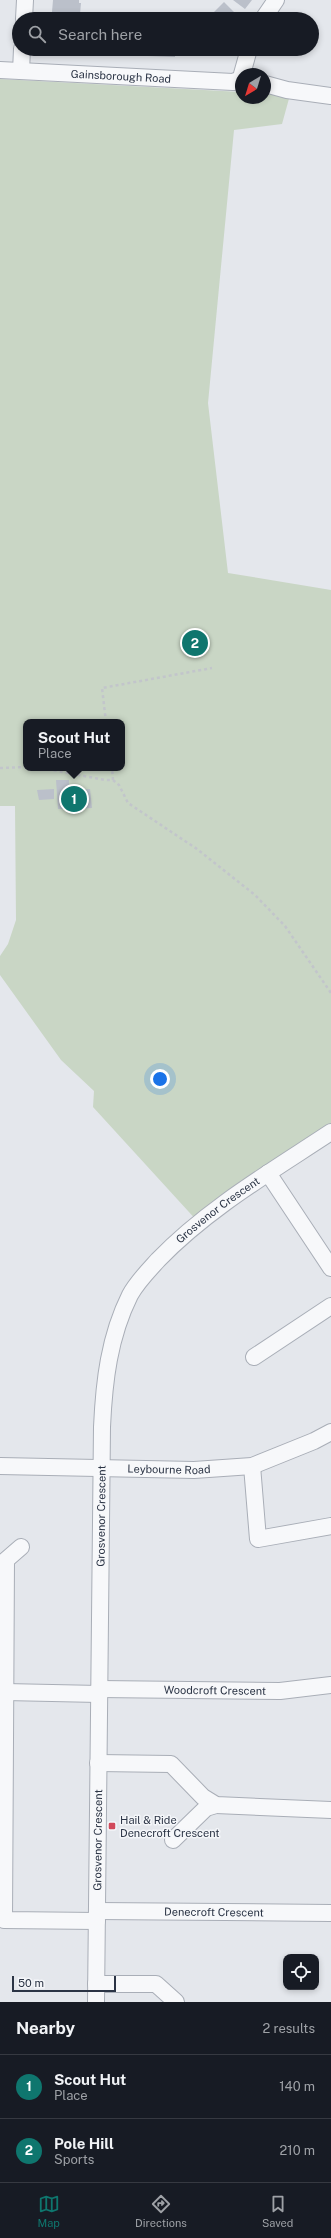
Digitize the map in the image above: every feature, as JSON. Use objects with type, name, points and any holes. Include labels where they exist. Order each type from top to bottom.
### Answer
[{"type":"street","points":[[24,12],[25,0]]},
{"type":"street","points":[[267,12],[276,0]]},
{"type":"street","points":[[21,72],[22,56]]},
{"type":"street","points":[[244,68],[247,56]]},
{"type":"street","name":"Gainsborough Road","points":[[0,70],[226,82],[235,81]]},
{"type":"street","points":[[271,86],[287,90],[331,96]]},
{"type":"street","name":"Grosvenor Crescent","points":[[96,2002],[104,1380],[112,1341],[130,1295],[145,1274],[181,1236],[268,1173],[331,1132]]},
{"type":"street","points":[[268,1173],[331,1268]]},
{"type":"street","points":[[254,1357],[331,1306]]},
{"type":"street","name":"Leybourne Road","points":[[0,1466],[194,1470],[252,1466],[314,1441],[331,1432]]},
{"type":"street","points":[[252,1466],[258,1539],[331,1526]]},
{"type":"street","points":[[2,1844],[5,1692],[3,1646],[6,1560],[21,1547]]},
{"type":"street","name":"Woodcroft Crescent","points":[[5,1692],[280,1691],[331,1685]]},
{"type":"street","points":[[98,1763],[172,1764],[203,1797],[216,1805]]},
{"type":"street","points":[[173,1840],[206,1808],[216,1805],[331,1810]]},
{"type":"street","name":"Denecroft Crescent","points":[[2,1844],[4,1920],[97,1916],[331,1913]]},
{"type":"street","points":[[96,1984],[156,1984],[176,2002]]},
{"type":"path","points":[[106,719],[102,688],[212,668]]},
{"type":"path","points":[[0,768],[23,767]]},
{"type":"path","points":[[58,771],[105,780],[113,780],[119,785],[128,803],[197,849],[255,895],[285,926],[331,993]]},
{"type":"path","points":[[112,771],[113,780]]},
{"type":"green space","points":[[0,79],[235,92],[235,104],[271,104],[271,94],[290,95],[282,124],[234,130],[208,403],[228,573],[331,590],[331,1131],[199,1223],[93,1107],[94,1091],[61,1060],[0,975],[0,956],[8,944],[16,920],[15,806],[0,806]]},
{"type":"building","points":[[53,0],[79,0],[79,3],[81,3],[80,12],[52,12]]},
{"type":"building","points":[[233,0],[252,0],[245,9]]},
{"type":"building","points":[[224,2],[234,12],[214,12]]},
{"type":"building","points":[[148,56],[175,56],[175,57]]},
{"type":"building","points":[[56,780],[69,780],[69,791],[90,789],[92,808],[58,809]]},
{"type":"building","points":[[54,789],[54,799],[39,800],[37,790]]},
{"type":"place","name":"Pole Hill","points":[[195,643]]},
{"type":"place","name":"Scout Hut","points":[[74,799]]},
{"type":"place","name":"Hail & Ride Denecroft Crescent","points":[[112,1826]]}]
